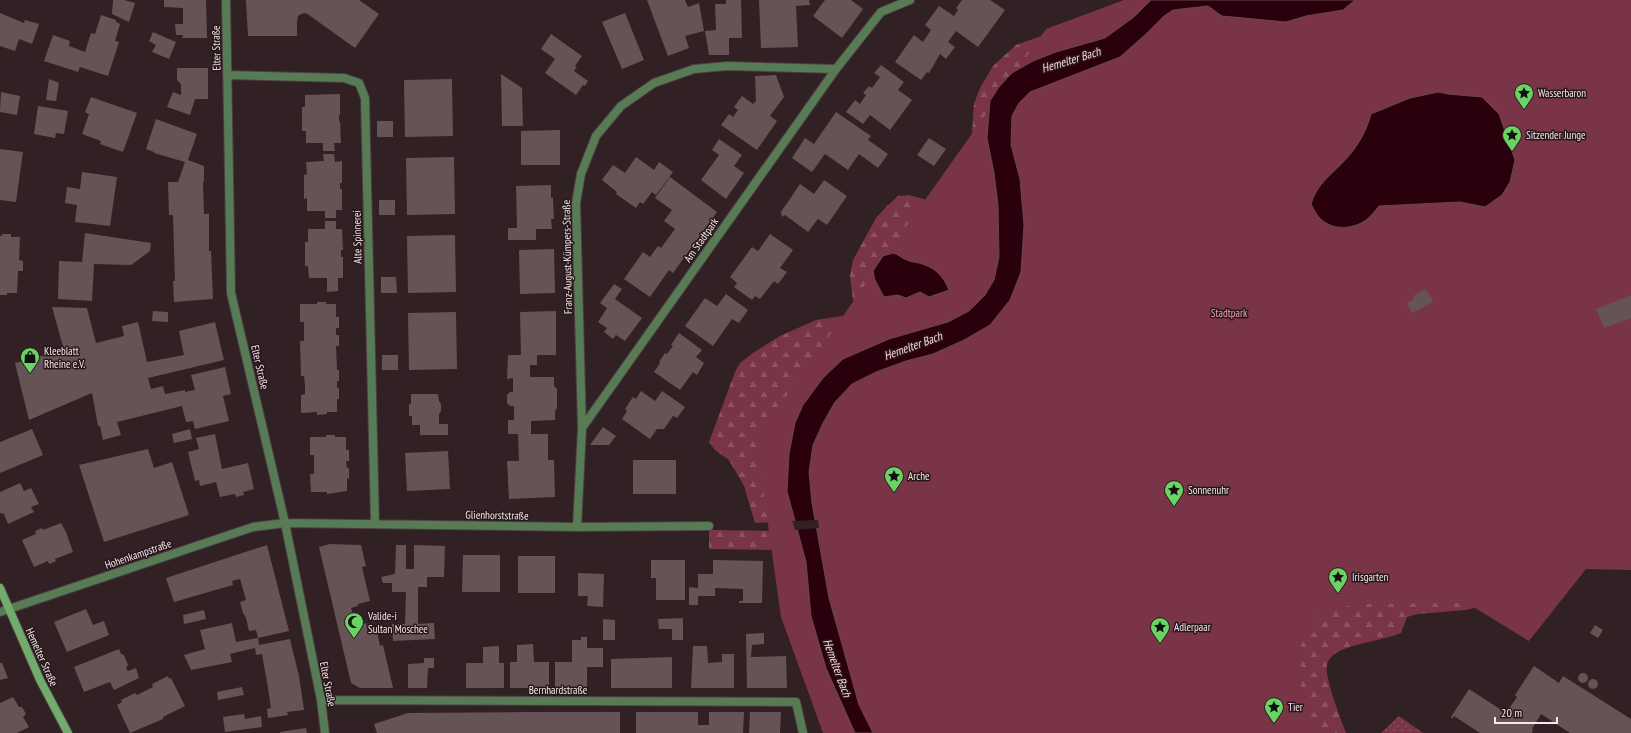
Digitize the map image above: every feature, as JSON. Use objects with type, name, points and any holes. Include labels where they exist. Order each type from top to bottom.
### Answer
[{"type":"main road","name":"Hemelter Straße","points":[[0,588],[40,680],[68,733]]},
{"type":"street","name":"Elter Straße","points":[[226,0],[231,293],[285,523],[321,700],[325,733]]},
{"type":"street","name":"Am Stadtpark","points":[[582,428],[836,69],[881,12],[910,0]]},
{"type":"street","name":"Franz-August-Kümpers-Straße","points":[[582,428],[576,203],[581,174],[596,136],[621,106],[654,83],[694,70],[728,66],[836,69]]},
{"type":"street","name":"Alte Spinnerei","points":[[227,75],[344,78],[359,83],[365,98],[374,524]]},
{"type":"street","points":[[577,527],[582,428]]},
{"type":"street","name":"Glienhorststraße","points":[[285,523],[577,527],[709,526]]},
{"type":"street","name":"Hohenkampstraße","points":[[0,612],[253,527],[285,523]]},
{"type":"street","name":"Bernhardstraße","points":[[321,700],[796,702],[803,733]]},
{"type":"green space","name":"Stadtpark","points":[[1124,0],[1631,0],[1631,570],[1586,569],[1529,641],[1467,603],[1358,604],[1318,613],[1301,645],[1301,691],[1318,733],[823,733],[781,617],[756,439],[1046,29]]},
{"type":"green space","points":[[1127,0],[1151,0],[1134,17],[1105,38],[1056,52],[1033,61],[1012,73],[999,87],[990,101],[987,138],[994,173],[998,205],[999,257],[994,280],[985,295],[969,311],[948,322],[889,339],[843,359],[823,378],[803,405],[795,423],[789,454],[787,491],[794,521],[755,523],[744,486],[729,460],[715,450],[709,442],[735,372],[740,363],[780,336],[816,320],[848,315],[854,309],[850,276],[853,260],[876,218],[898,196],[909,195],[958,207],[968,200],[977,189],[981,173],[971,147],[974,104],[980,88],[993,66],[1016,45],[1123,7]]},
{"type":"green space","points":[[709,530],[776,531],[778,550],[709,549]]},
{"type":"green space","points":[[1543,594],[1465,610],[1418,614],[1407,617],[1401,633],[1339,651],[1329,659],[1327,671],[1328,679],[1346,733],[1284,733],[1269,599]]},
{"type":"green space","points":[[1399,716],[1423,733],[1381,733]]},
{"type":"water","name":"Hemelter Bach","points":[[1151,0],[1355,0],[1343,10],[1306,16],[1286,22],[1222,16],[1208,6],[1173,10],[1164,16],[1120,57],[1030,92],[1019,103],[1012,116],[1011,145],[1020,179],[1024,225],[1021,272],[1010,300],[990,325],[964,340],[933,354],[906,361],[876,372],[852,384],[835,402],[813,445],[809,472],[812,503],[829,598],[859,705],[873,733],[855,733],[826,668],[811,616],[806,562],[787,491],[789,454],[795,423],[803,405],[823,378],[843,359],[889,339],[948,322],[969,311],[985,295],[994,280],[999,257],[998,205],[994,173],[987,138],[990,101],[999,87],[1012,73],[1033,61],[1056,52],[1105,38],[1134,17]]},
{"type":"water","points":[[1438,92],[1482,97],[1499,114],[1515,160],[1510,182],[1502,195],[1485,207],[1460,202],[1379,206],[1372,215],[1365,220],[1348,227],[1331,226],[1320,218],[1311,204],[1317,190],[1355,148],[1365,132],[1371,114],[1410,98]]},
{"type":"water","points":[[893,253],[908,261],[919,263],[934,269],[944,280],[949,290],[929,297],[920,292],[906,298],[898,295],[884,297],[875,280],[873,271],[883,256]]},
{"type":"pier","points":[[818,520],[819,528],[795,530],[792,521]]},
{"type":"building","points":[[113,0],[124,0],[135,3],[129,22],[112,14]]},
{"type":"building","points":[[164,0],[206,0],[207,38],[182,38],[183,35],[176,35],[175,24],[183,24],[183,8],[164,7]]},
{"type":"building","points":[[246,0],[359,0],[379,14],[355,48],[306,13],[298,16],[297,36],[248,36]]},
{"type":"building","points":[[647,0],[685,0],[688,7],[699,3],[704,31],[685,36],[689,48],[668,56]]},
{"type":"building","points":[[726,0],[741,0],[742,38],[729,38],[729,55],[709,55],[705,31],[716,30],[715,4],[726,4]]},
{"type":"building","points":[[759,0],[809,0],[810,5],[796,6],[798,47],[761,48]]},
{"type":"building","points":[[825,0],[851,0],[863,9],[842,38],[813,16]]},
{"type":"building","points":[[962,0],[990,0],[1005,10],[978,47],[956,31],[948,42],[955,47],[946,59],[940,54],[929,73],[927,72],[921,80],[895,62],[914,35],[923,42],[931,30],[925,25],[939,6],[954,16],[958,10],[956,8]]},
{"type":"building","points":[[0,13],[24,23],[25,20],[39,24],[32,44],[19,39],[15,51],[0,46]]},
{"type":"building","points":[[625,13],[644,60],[622,69],[602,22]]},
{"type":"building","points":[[101,15],[116,20],[116,22],[120,24],[115,41],[119,42],[108,76],[80,67],[78,72],[44,61],[53,35],[70,41],[69,46],[85,52],[91,33],[95,34]]},
{"type":"building","points":[[153,32],[176,42],[169,59],[152,52],[156,45],[149,41]]},
{"type":"building","points":[[551,34],[582,56],[575,66],[577,67],[574,71],[588,81],[576,95],[545,73],[555,59],[541,49]]},
{"type":"building","points":[[881,65],[904,82],[898,90],[912,100],[890,130],[870,115],[863,124],[846,112],[855,100],[860,104],[866,95],[863,93],[869,86],[872,88],[880,77],[874,73]]},
{"type":"building","points":[[177,68],[208,68],[208,99],[195,99],[190,115],[167,107],[173,92],[181,95],[181,84],[177,80]]},
{"type":"building","points":[[501,74],[522,88],[523,126],[502,126]]},
{"type":"building","points":[[776,75],[784,97],[770,116],[777,121],[757,150],[721,125],[729,114],[733,117],[738,110],[734,107],[742,96],[753,104],[756,101],[755,76]]},
{"type":"building","points":[[49,79],[59,83],[56,101],[46,100]]},
{"type":"building","points":[[452,79],[453,136],[405,137],[404,80]]},
{"type":"building","points":[[1,92],[20,96],[17,115],[0,112]]},
{"type":"building","points":[[340,94],[339,122],[340,121],[341,143],[334,143],[335,151],[323,151],[323,143],[306,143],[306,131],[302,131],[302,107],[305,107],[305,95]]},
{"type":"building","points":[[91,97],[137,113],[123,152],[100,144],[101,141],[82,134],[89,114],[85,112]]},
{"type":"building","points":[[38,106],[68,111],[64,134],[56,133],[55,138],[34,134]]},
{"type":"building","points":[[836,112],[871,136],[868,140],[888,154],[878,168],[859,154],[848,170],[825,154],[812,172],[792,158],[805,138],[814,144]]},
{"type":"building","points":[[156,119],[197,134],[188,160],[204,166],[204,214],[209,214],[209,251],[211,251],[213,299],[174,302],[173,281],[175,281],[173,215],[169,215],[168,182],[178,182],[185,162],[154,153],[146,149]]},
{"type":"building","points":[[377,121],[393,121],[393,137],[377,137]]},
{"type":"building","points":[[560,130],[560,165],[521,165],[521,131]]},
{"type":"building","points":[[929,138],[946,149],[934,166],[917,155]]},
{"type":"building","points":[[719,139],[742,155],[734,166],[744,173],[726,199],[701,180],[719,155],[712,150]]},
{"type":"building","points":[[0,149],[23,152],[16,202],[0,200]]},
{"type":"building","points":[[323,154],[334,154],[335,162],[342,161],[342,183],[340,183],[340,189],[342,189],[342,210],[336,210],[336,218],[325,218],[325,211],[307,211],[307,198],[304,199],[304,175],[307,174],[306,162],[324,161]]},
{"type":"building","points":[[454,157],[455,214],[407,215],[406,158]]},
{"type":"building","points":[[636,157],[654,170],[659,162],[673,172],[656,195],[652,192],[643,204],[640,202],[636,208],[616,194],[617,192],[602,180],[613,165],[625,173]]},
{"type":"building","points":[[82,172],[117,177],[110,226],[75,222],[77,205],[65,203],[67,187],[80,189]]},
{"type":"building","points":[[670,177],[717,212],[673,273],[669,270],[650,297],[624,279],[643,252],[650,257],[658,246],[661,248],[675,229],[664,221],[672,210],[655,198]]},
{"type":"building","points":[[824,180],[847,196],[827,225],[818,219],[808,232],[785,215],[782,217],[781,212],[800,184],[814,194]]},
{"type":"building","points":[[551,185],[554,219],[551,219],[552,229],[536,229],[536,240],[508,240],[508,228],[517,228],[516,186]]},
{"type":"building","points":[[379,200],[395,200],[395,215],[379,215]]},
{"type":"building","points":[[325,221],[336,221],[336,229],[342,229],[343,250],[341,250],[341,257],[343,257],[343,278],[338,278],[338,291],[327,292],[327,278],[309,278],[308,266],[305,266],[305,242],[308,242],[308,229],[325,229]]},
{"type":"building","points":[[85,233],[151,243],[150,251],[131,265],[94,264],[92,301],[58,299],[59,261],[82,262]]},
{"type":"building","points":[[2,234],[11,234],[11,237],[20,237],[19,260],[23,261],[23,271],[18,271],[17,293],[7,293],[7,295],[0,295],[0,236],[2,236]]},
{"type":"building","points":[[770,234],[793,250],[780,268],[787,272],[778,284],[774,281],[760,299],[755,296],[752,300],[734,287],[737,283],[730,277],[752,247],[758,251]]},
{"type":"building","points":[[455,235],[456,292],[408,293],[407,236]]},
{"type":"building","points":[[554,249],[555,293],[520,294],[519,250]]},
{"type":"building","points":[[381,277],[396,277],[397,293],[381,293]]},
{"type":"building","points":[[614,284],[622,289],[615,299],[642,318],[625,341],[616,335],[613,339],[604,332],[607,328],[598,322],[607,308],[600,303]]},
{"type":"building","points":[[1426,289],[1433,302],[1412,313],[1407,303],[1414,299],[1413,296]]},
{"type":"building","points":[[726,294],[748,310],[739,323],[732,319],[713,346],[685,326],[705,298],[717,306]]},
{"type":"building","points":[[1631,295],[1631,318],[1604,328],[1596,309]]},
{"type":"building","points":[[317,302],[336,304],[336,317],[339,317],[339,328],[336,328],[336,335],[339,335],[339,346],[336,346],[337,370],[339,370],[339,381],[337,381],[337,388],[339,388],[339,399],[337,399],[337,412],[327,412],[327,414],[317,415],[317,412],[301,413],[301,395],[305,394],[305,386],[304,376],[301,376],[300,341],[304,341],[304,322],[300,322],[300,304],[317,304]]},
{"type":"building","points":[[52,307],[87,308],[96,343],[124,336],[122,326],[138,322],[147,362],[184,355],[179,331],[215,322],[224,360],[148,378],[151,389],[163,386],[165,394],[185,390],[185,392],[195,390],[191,375],[225,367],[231,394],[223,396],[229,421],[195,429],[193,421],[186,422],[182,406],[117,422],[121,435],[103,440],[100,426],[98,426],[92,393],[29,420],[15,363],[64,350]]},
{"type":"building","points":[[153,311],[168,312],[168,322],[152,321]]},
{"type":"building","points":[[556,311],[556,355],[537,355],[537,365],[530,365],[530,377],[554,377],[554,386],[557,389],[557,408],[555,411],[555,420],[531,421],[531,434],[548,434],[548,460],[554,460],[555,497],[509,499],[507,461],[519,461],[518,434],[508,434],[508,420],[514,420],[514,406],[510,406],[507,403],[507,395],[510,392],[513,392],[513,378],[507,379],[508,355],[521,355],[520,312]]},
{"type":"building","points":[[456,312],[457,369],[409,370],[408,313]]},
{"type":"building","points":[[679,333],[702,350],[696,357],[704,363],[697,375],[693,372],[680,390],[654,372],[665,353],[667,354],[673,346],[671,345]]},
{"type":"building","points":[[382,355],[398,355],[398,370],[382,370]]},
{"type":"building","points":[[641,391],[655,401],[662,391],[685,407],[677,418],[673,416],[664,429],[657,429],[650,439],[622,419],[627,411],[625,409],[633,397],[636,399]]},
{"type":"building","points":[[411,394],[438,394],[441,404],[439,424],[448,424],[448,435],[420,435],[420,425],[412,425],[412,416],[409,416]]},
{"type":"building","points":[[603,427],[616,436],[609,445],[590,445]]},
{"type":"building","points":[[32,429],[43,455],[0,473],[0,442]]},
{"type":"building","points":[[190,429],[192,439],[174,443],[172,434]]},
{"type":"building","points":[[215,434],[222,469],[248,463],[254,489],[243,492],[244,495],[236,497],[235,494],[220,497],[216,482],[200,486],[199,480],[195,481],[188,452],[199,449],[196,438]]},
{"type":"building","points":[[326,435],[346,437],[346,450],[349,450],[349,461],[346,461],[347,468],[349,468],[347,491],[327,494],[327,492],[311,492],[310,474],[314,474],[314,455],[310,455],[310,437],[326,437]]},
{"type":"building","points":[[148,449],[154,468],[172,462],[189,515],[104,542],[79,465]]},
{"type":"building","points":[[448,451],[450,489],[407,491],[405,453]]},
{"type":"building","points":[[633,460],[676,460],[676,494],[633,494]]},
{"type":"building","points":[[20,483],[24,491],[31,488],[39,504],[31,507],[34,512],[8,524],[4,514],[0,513],[0,492]]},
{"type":"building","points":[[61,523],[73,552],[55,559],[56,561],[49,564],[48,561],[34,567],[22,540],[36,534],[35,531],[42,528],[43,530]]},
{"type":"building","points":[[330,544],[361,545],[366,566],[362,567],[370,601],[358,604],[358,606],[351,608],[356,626],[366,623],[368,633],[377,631],[380,646],[383,645],[393,688],[360,688],[351,683],[319,547]]},
{"type":"building","points":[[267,545],[289,631],[258,638],[256,630],[249,631],[246,618],[243,613],[240,602],[246,600],[240,579],[232,581],[233,585],[174,602],[166,578]]},
{"type":"building","points":[[396,545],[406,545],[406,569],[414,569],[414,545],[445,546],[444,577],[427,577],[427,587],[418,587],[418,624],[434,623],[435,639],[393,641],[392,624],[405,624],[406,592],[392,592],[392,583],[383,583],[381,577],[395,574]]},
{"type":"building","points":[[463,555],[500,555],[500,592],[462,592]]},
{"type":"building","points":[[518,556],[555,556],[555,593],[518,593]]},
{"type":"building","points":[[651,560],[685,560],[685,600],[656,600],[656,578],[651,578]]},
{"type":"building","points":[[713,560],[763,561],[762,603],[739,603],[739,601],[743,601],[743,589],[715,588],[715,596],[698,596],[698,605],[689,605],[689,587],[698,588],[698,574],[713,574]]},
{"type":"building","points":[[578,573],[604,574],[603,607],[587,606],[588,596],[578,596]]},
{"type":"building","points":[[86,609],[93,625],[104,621],[109,635],[67,652],[54,622]]},
{"type":"building","points":[[204,610],[206,619],[184,624],[183,615]]},
{"type":"building","points":[[683,618],[683,640],[672,640],[672,629],[659,629],[658,619]]},
{"type":"building","points":[[603,619],[615,620],[615,640],[603,640]]},
{"type":"building","points":[[232,623],[236,642],[258,638],[259,645],[290,639],[299,676],[304,710],[287,712],[288,715],[268,718],[267,709],[271,708],[262,654],[256,655],[255,648],[230,654],[232,662],[191,670],[184,655],[205,649],[200,630]]},
{"type":"building","points":[[1595,625],[1603,630],[1598,638],[1590,633]]},
{"type":"building","points":[[764,633],[764,644],[752,645],[751,657],[786,656],[787,688],[747,688],[746,634]]},
{"type":"building","points":[[581,637],[587,637],[587,648],[603,648],[603,667],[587,667],[587,688],[555,688],[555,662],[572,662],[572,640],[581,640]]},
{"type":"building","points":[[533,644],[534,662],[549,662],[549,688],[510,688],[510,662],[517,662],[517,645]]},
{"type":"building","points":[[499,646],[499,663],[504,663],[504,688],[466,688],[466,663],[483,663],[483,647]]},
{"type":"building","points":[[693,646],[707,646],[708,663],[722,662],[722,654],[734,654],[734,688],[691,688]]},
{"type":"building","points":[[119,649],[121,654],[124,655],[128,665],[126,668],[128,671],[136,668],[139,678],[114,690],[110,682],[84,692],[74,667]]},
{"type":"building","points":[[672,657],[672,688],[611,688],[611,659]]},
{"type":"building","points":[[424,658],[434,658],[434,668],[428,668],[427,688],[408,688],[408,664],[424,663]]},
{"type":"building","points":[[0,663],[2,663],[8,678],[0,680]]},
{"type":"building","points":[[1534,666],[1559,683],[1563,676],[1631,719],[1631,733],[1570,733],[1541,714],[1532,729],[1532,733],[1480,733],[1454,716],[1452,719],[1451,717],[1469,689],[1506,713],[1517,697],[1515,695]]},
{"type":"building","points":[[1581,673],[1585,673],[1587,674],[1587,682],[1581,683],[1578,680],[1578,676]]},
{"type":"building","points":[[168,676],[169,679],[171,678],[185,706],[163,717],[163,719],[130,733],[117,705],[122,702],[121,700],[135,693],[137,695],[153,687],[152,684]]},
{"type":"building","points":[[1591,679],[1595,679],[1597,680],[1597,688],[1591,689],[1588,686],[1588,682]]},
{"type":"building","points":[[242,687],[244,695],[218,700],[217,692]]},
{"type":"building","points":[[13,697],[19,707],[22,707],[26,714],[23,717],[29,727],[17,733],[0,733],[0,703]]},
{"type":"building","points":[[620,712],[620,733],[377,733],[374,724],[408,713]]},
{"type":"building","points":[[636,712],[698,712],[698,725],[709,725],[709,712],[744,712],[743,733],[636,733]]},
{"type":"building","points":[[750,712],[781,712],[780,733],[749,733]]},
{"type":"building","points":[[244,714],[245,719],[261,716],[262,727],[225,732],[223,717]]},
{"type":"building","points":[[306,728],[307,733],[280,733],[280,732]]},
{"type":"place","name":"Wasserbaron","points":[[1524,110]]},
{"type":"place","name":"Sitzender Junge","points":[[1512,152]]},
{"type":"place","name":"Kleeblatt Rheine e.V.","points":[[30,374]]},
{"type":"place","name":"Arche","points":[[894,493]]},
{"type":"place","name":"Sonnenuhr","points":[[1174,507]]},
{"type":"place","name":"Irisgarten","points":[[1338,594]]},
{"type":"place","name":"Valide-i Sultan Moschee","points":[[354,639]]},
{"type":"place","name":"Adlerpaar","points":[[1160,644]]},
{"type":"place","name":"Tier","points":[[1274,724]]}]
